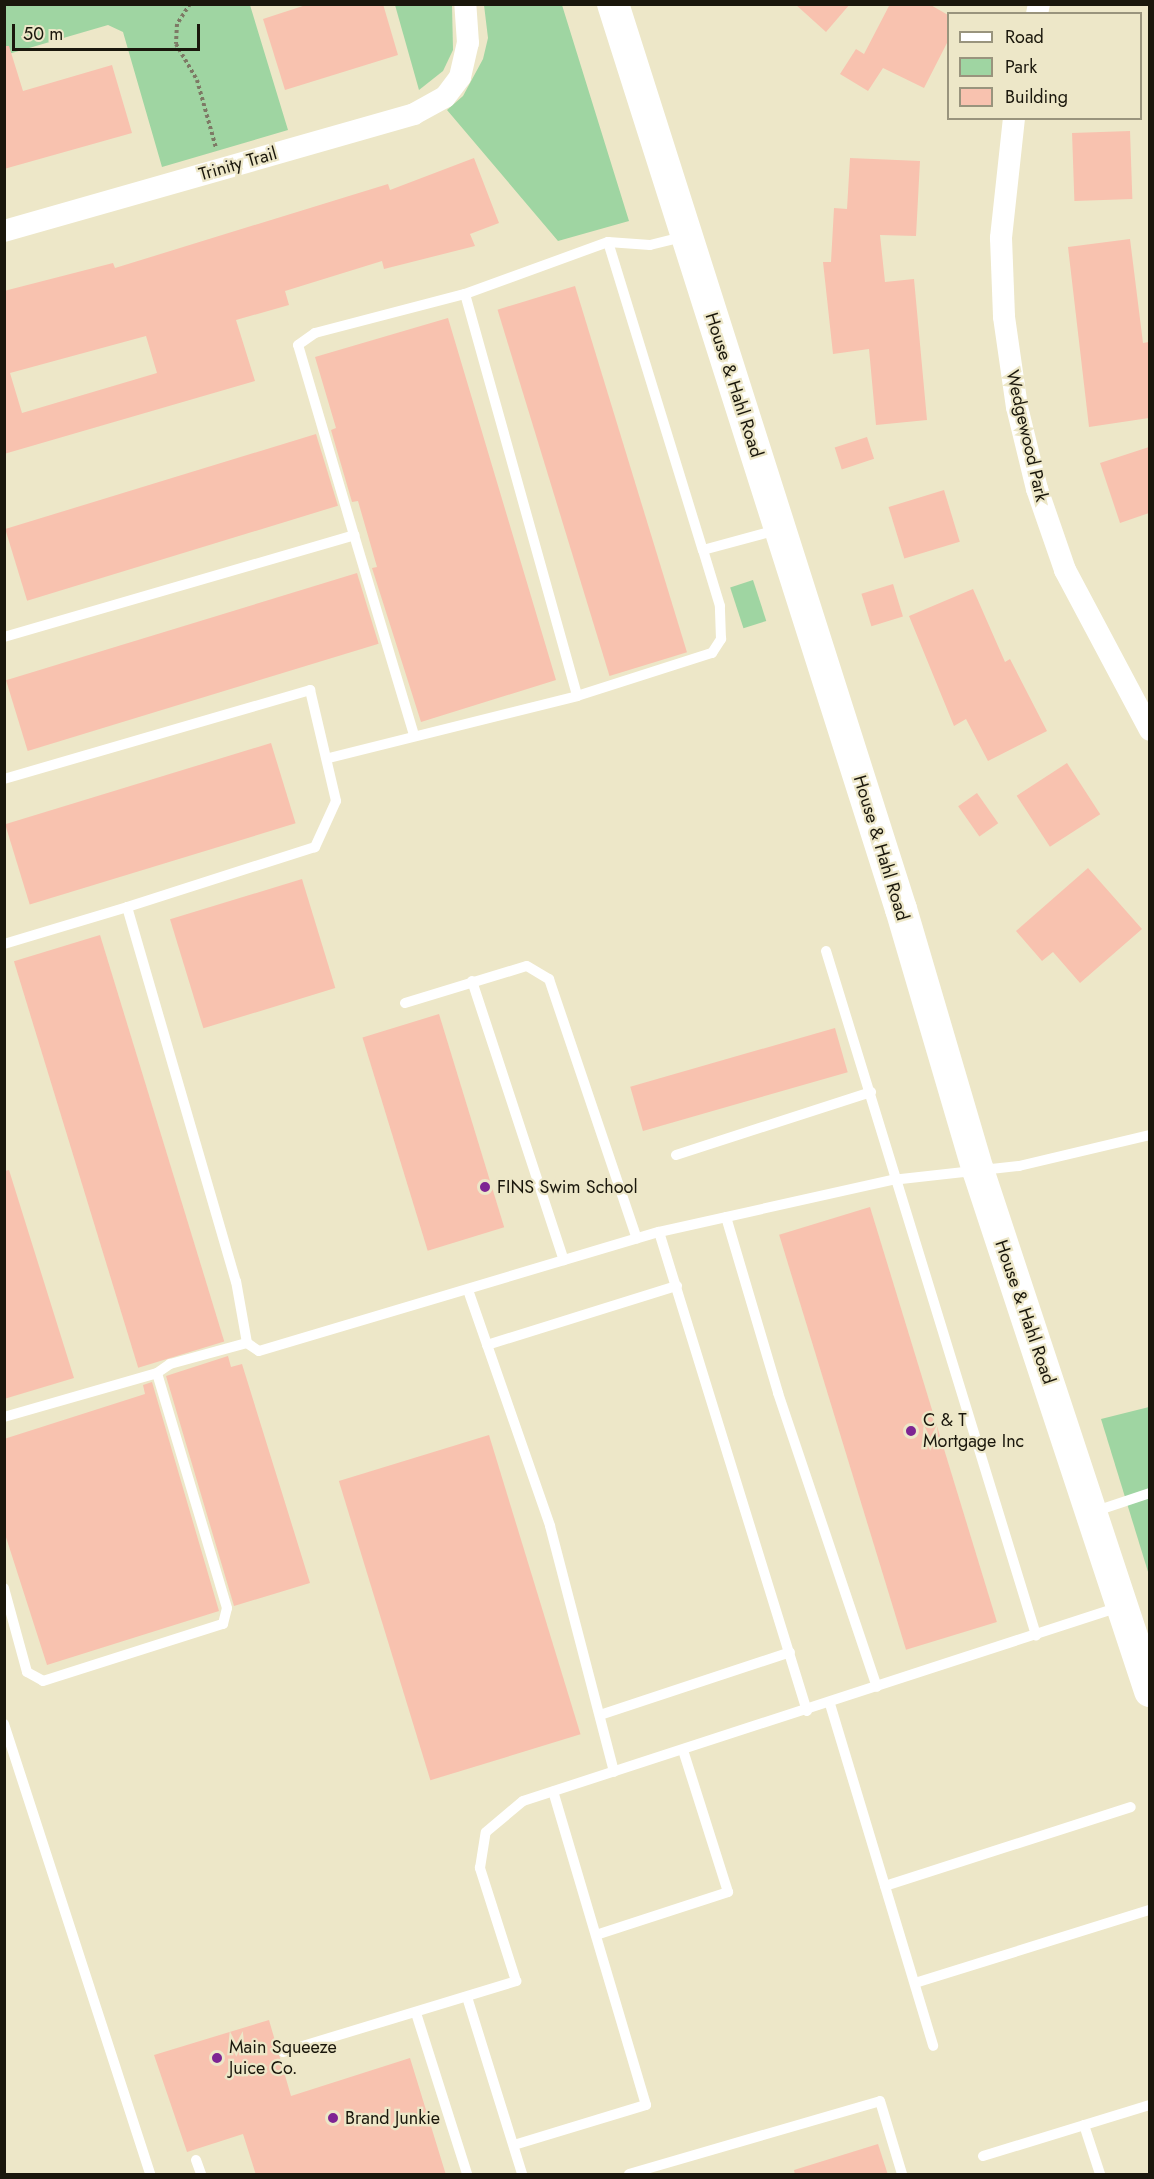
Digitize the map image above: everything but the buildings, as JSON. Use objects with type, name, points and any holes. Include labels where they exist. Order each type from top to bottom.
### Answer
[{"type":"street","name":"Trinity Trail","points":[[4,231],[414,114],[445,97],[460,77],[468,43],[465,4]]},
{"type":"street","name":"House & Hahl Road","points":[[613,4],[780,529],[978,1170],[1093,1512],[1149,1691]]},
{"type":"street","name":"Wedgewood Park","points":[[1014,120],[1001,238],[1004,317],[1017,407],[1037,489],[1065,570],[1149,730]]},
{"type":"lane","points":[[414,735],[298,345],[315,333],[465,294],[608,243],[650,245],[687,236]]},
{"type":"lane","points":[[329,758],[577,696],[712,653],[720,639],[720,606],[608,243]]},
{"type":"lane","points":[[465,294],[577,696]]},
{"type":"lane","points":[[703,550],[780,529]]},
{"type":"lane","points":[[4,637],[354,535]]},
{"type":"lane","points":[[4,779],[310,690],[329,758],[336,801],[315,847],[4,944]]},
{"type":"lane","points":[[127,907],[236,1281],[247,1343]]},
{"type":"lane","points":[[826,951],[871,1092],[892,1180],[1036,1635]]},
{"type":"lane","points":[[405,1003],[527,966],[549,979],[637,1239]]},
{"type":"lane","points":[[472,981],[564,1260]]},
{"type":"lane","points":[[676,1155],[871,1092]]},
{"type":"lane","points":[[4,1417],[157,1373],[170,1364],[247,1343],[260,1351],[659,1232],[892,1180],[978,1170],[1149,1135]]},
{"type":"lane","points":[[726,1217],[778,1393],[877,1687]]},
{"type":"lane","points":[[659,1232],[807,1711]]},
{"type":"lane","points":[[487,1345],[677,1286]]},
{"type":"lane","points":[[468,1290],[550,1526],[614,1772]]},
{"type":"lane","points":[[4,1588],[27,1672],[43,1681],[224,1624],[227,1608],[157,1373]]},
{"type":"lane","points":[[1093,1512],[1149,1493]]},
{"type":"lane","points":[[283,2052],[516,1981],[480,1868],[486,1832],[523,1801],[830,1704],[1122,1606]]},
{"type":"lane","points":[[600,1715],[790,1652]]},
{"type":"lane","points":[[830,1704],[933,2046]]},
{"type":"lane","points":[[4,1724],[150,2175]]},
{"type":"lane","points":[[596,1935],[728,1892],[684,1749]]},
{"type":"lane","points":[[514,2145],[646,2105],[554,1791]]},
{"type":"lane","points":[[885,1886],[1131,1807]]},
{"type":"lane","points":[[915,1983],[1149,1910]]},
{"type":"lane","points":[[467,1997],[522,2175]]},
{"type":"lane","points":[[416,2013],[467,2175]]},
{"type":"lane","points":[[629,2175],[880,2101],[902,2175]]},
{"type":"lane","points":[[983,2156],[1149,2105]]},
{"type":"lane","points":[[1084,2125],[1100,2175]]},
{"type":"lane","points":[[196,2160],[201,2175]]},
{"type":"path","points":[[190,4],[177,24],[176,44],[197,80],[224,168]]},
{"type":"green space","points":[[5,5],[250,5],[288,130],[162,167],[123,32],[108,25],[5,55]]},
{"type":"green space","points":[[395,5],[452,5],[453,50],[443,71],[419,90]]},
{"type":"green space","points":[[484,5],[562,5],[629,221],[558,241],[447,110],[463,96],[483,59],[488,38]]},
{"type":"green space","points":[[753,580],[766,621],[743,628],[730,587]]},
{"type":"green space","points":[[1149,1407],[1149,1575],[1101,1419]]},
{"type":"place","name":"FINS Swim School","points":[[485,1187]]},
{"type":"place","name":"C & T Mortgage Inc","points":[[911,1431]]},
{"type":"place","name":"Main Squeeze Juice Co.","points":[[217,2058]]},
{"type":"place","name":"Brand Junkie","points":[[333,2118]]}]
